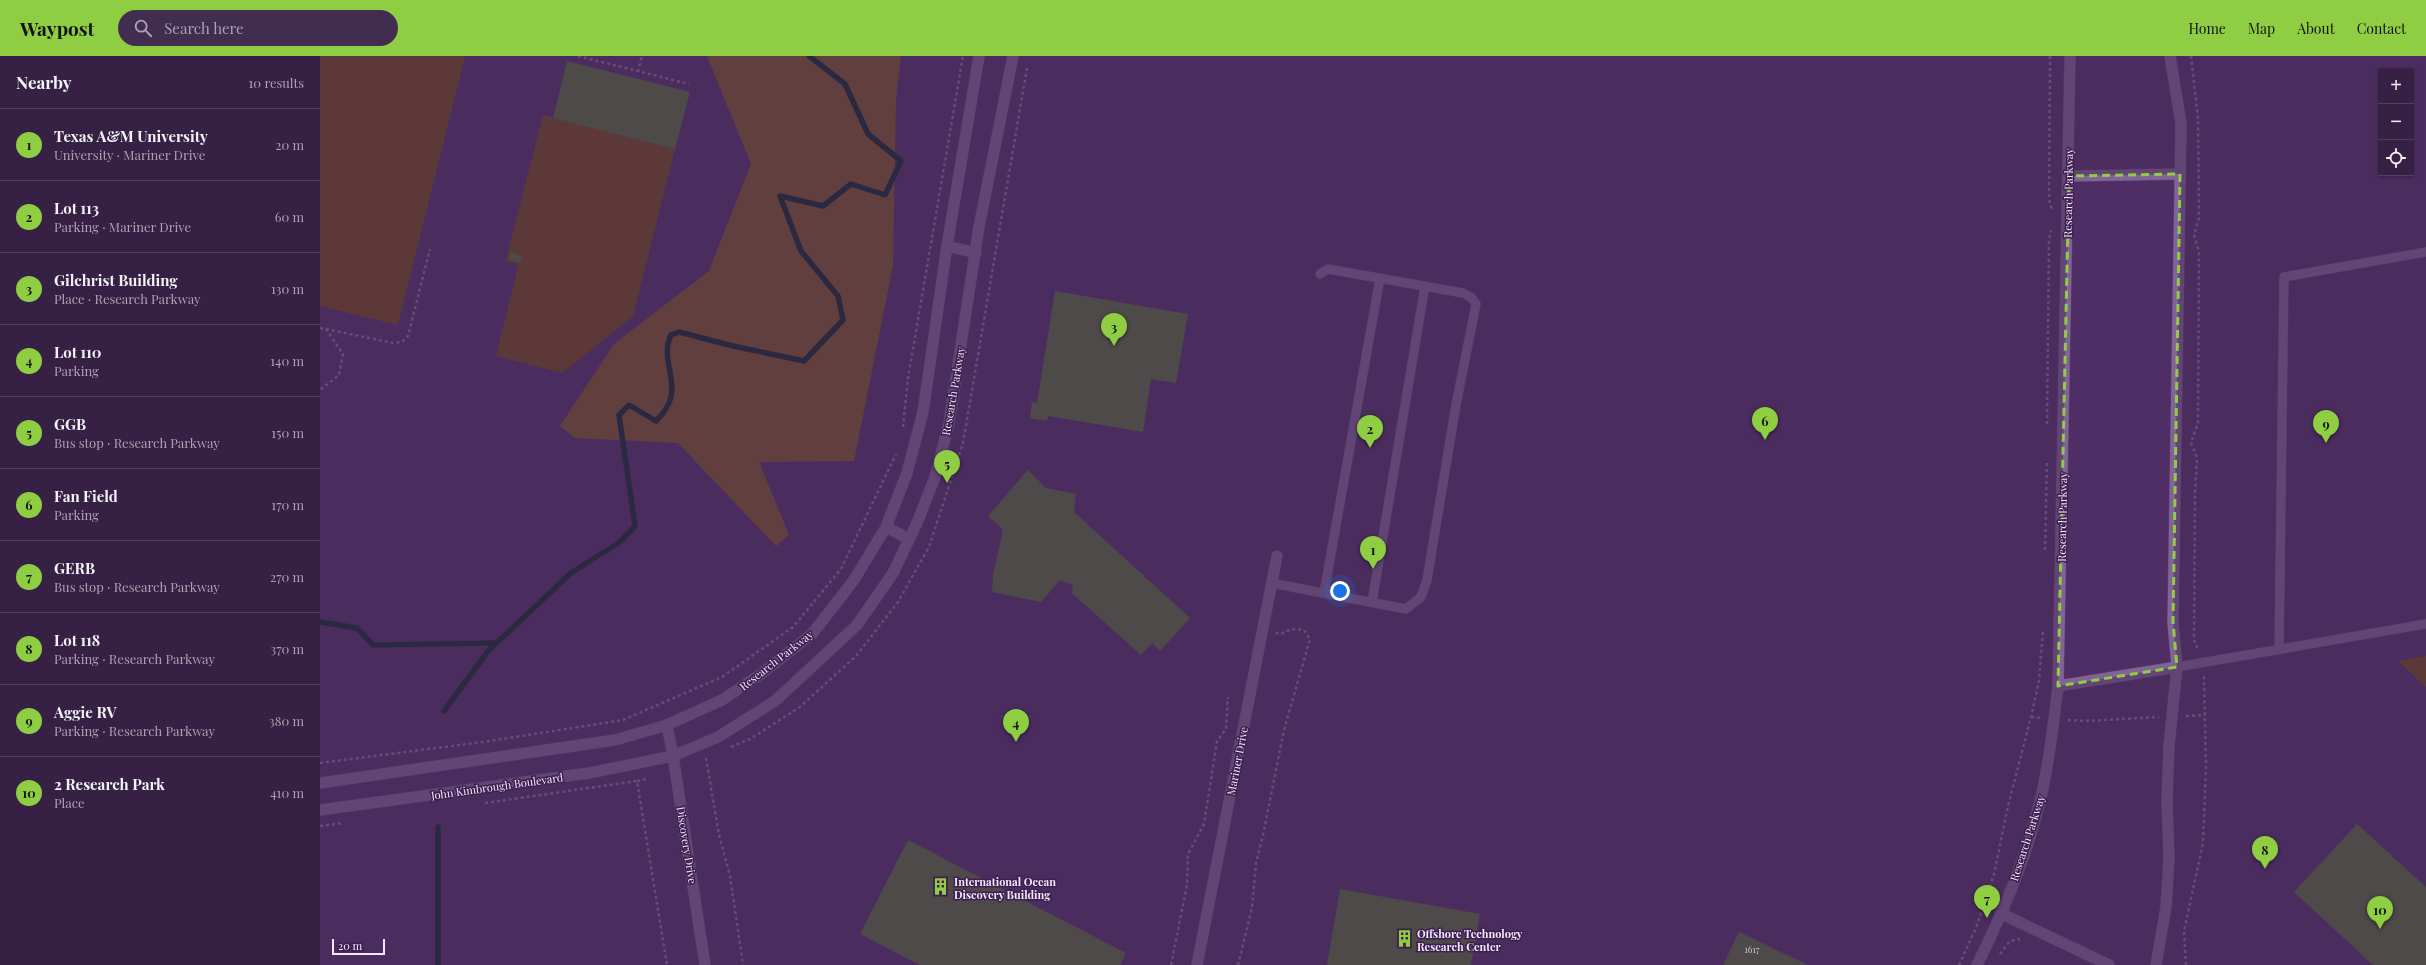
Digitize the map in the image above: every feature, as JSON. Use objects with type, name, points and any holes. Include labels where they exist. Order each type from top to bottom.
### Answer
[{"type":"street","name":"Research Parkway","points":[[666,725],[722,700],[761,674],[812,634],[854,580],[886,527],[907,473],[923,412],[947,246],[979,56]]},
{"type":"street","name":"Research Parkway","points":[[673,756],[718,737],[775,701],[857,625],[893,573],[910,539],[935,477],[949,423],[976,253],[1013,56]]},
{"type":"street","name":"Research Parkway","points":[[1977,965],[2002,914],[2028,844],[2043,789],[2058,686],[2069,176],[2070,56]]},
{"type":"street","points":[[2156,965],[2166,907],[2169,859],[2167,800],[2172,716],[2177,667],[2173,622],[2181,123],[2170,56]]},
{"type":"street","points":[[2069,176],[2180,174]]},
{"type":"street","points":[[947,246],[976,253]]},
{"type":"street","points":[[886,527],[910,539]]},
{"type":"street","name":"Mariner Drive","points":[[1197,965],[1277,556]]},
{"type":"street","points":[[2058,686],[2177,667]]},
{"type":"street","points":[[320,783],[615,740],[666,725]]},
{"type":"street","name":"Discovery Drive","points":[[666,725],[673,756],[705,965]]},
{"type":"street","name":"John Kimbrough Boulevard","points":[[320,810],[581,774],[673,756]]},
{"type":"street","points":[[2002,914],[2108,965]]},
{"type":"lane","points":[[2280,650],[2284,278],[2426,252]]},
{"type":"lane","points":[[1271,583],[1406,609],[1414,604],[1423,591],[1427,580],[1456,405],[1476,304],[1472,298],[1463,294],[1425,286],[1328,269],[1320,274]]},
{"type":"lane","points":[[1324,594],[1380,278]]},
{"type":"lane","points":[[1372,602],[1425,286]]},
{"type":"lane","points":[[2177,667],[2426,624]]},
{"type":"path","points":[[578,56],[689,84]]},
{"type":"path","points":[[638,72],[642,56]]},
{"type":"path","points":[[902,429],[908,378],[962,56]]},
{"type":"path","points":[[2050,56],[2049,199],[2053,217]]},
{"type":"path","points":[[2186,965],[2184,931],[2204,843],[2205,716],[2202,663],[2194,640],[2195,490],[2197,458],[2191,443],[2198,424],[2199,252],[2194,235],[2199,210],[2198,119],[2191,56]]},
{"type":"path","points":[[2048,428],[2049,240],[2052,225]]},
{"type":"path","points":[[320,328],[393,343],[402,342],[408,336],[430,249]]},
{"type":"path","points":[[320,390],[339,375],[343,354],[326,329]]},
{"type":"path","points":[[320,763],[483,742],[623,720],[722,676],[793,627],[841,569],[898,451]]},
{"type":"path","points":[[2044,555],[2045,470],[2048,456]]},
{"type":"path","points":[[1959,965],[1976,928],[1994,874],[2008,806],[2039,681],[2044,625]]},
{"type":"path","points":[[1238,965],[1252,908],[1256,863],[1284,730],[1310,640],[1304,630],[1291,630],[1281,634],[1262,630]]},
{"type":"path","points":[[1170,965],[1187,885],[1188,854],[1204,824],[1217,741],[1226,730],[1228,697]]},
{"type":"path","points":[[2031,717],[2086,721],[2172,716],[2205,716]]},
{"type":"path","points":[[706,758],[719,835],[730,876],[743,965]]},
{"type":"path","points":[[482,804],[578,791],[646,779]]},
{"type":"path","points":[[637,781],[667,965]]},
{"type":"path","points":[[320,826],[347,822]]},
{"type":"highlighted area","points":[[2180,174],[2173,622],[2177,667],[2058,686],[2069,176]]},
{"type":"shaded area","points":[[320,56],[2426,56],[2426,965],[320,965]]},
{"type":"shaded area","points":[[320,56],[465,56],[398,325],[320,306]]},
{"type":"shaded area","points":[[707,56],[901,56],[896,99],[893,265],[854,461],[759,462],[789,535],[776,546],[678,443],[575,438],[560,426],[614,344],[709,271],[751,164]]},
{"type":"shaded area","points":[[543,115],[675,149],[633,316],[562,373],[496,356],[519,264],[506,261]]},
{"type":"shaded area","points":[[2426,656],[2426,687],[2398,661]]},
{"type":"building","points":[[567,61],[690,92],[675,149],[553,118]]},
{"type":"building","points":[[510,252],[522,256],[520,263],[508,259]]},
{"type":"building","points":[[1055,291],[1188,314],[1176,383],[1151,379],[1143,432],[1048,416],[1047,421],[1030,418],[1032,402],[1037,403]]},
{"type":"building","points":[[1028,470],[1046,488],[1076,494],[1074,512],[1190,618],[1160,651],[1152,643],[1141,655],[1072,593],[1073,585],[1060,580],[1041,602],[992,592],[993,575],[1003,530],[988,516]]},
{"type":"building","points":[[2357,824],[2426,887],[2426,965],[2373,965],[2294,892]]},
{"type":"building","name":"International Ocean Discovery Building","points":[[908,840],[1126,953],[1120,965],[920,965],[860,934]]},
{"type":"building","name":"Offshore Technology Research Center","points":[[1340,889],[1480,914],[1471,965],[1327,965]]},
{"type":"building","points":[[1739,932],[1808,965],[1723,965]]},
{"type":"waterway","points":[[444,711],[488,651],[571,573],[620,542],[635,526],[619,415],[629,405],[656,421],[666,409],[671,398],[672,387],[668,356],[668,346],[671,335],[679,332],[733,346],[804,361],[843,320],[838,296],[801,251],[780,196],[823,206],[851,184],[885,195],[901,161],[868,134],[845,84],[809,56]]},
{"type":"waterway","points":[[320,622],[357,628],[373,645],[496,643]]},
{"type":"waterway","points":[[438,827],[438,965]]},
{"type":"place","name":"Gilchrist Building","points":[[1114,346]]},
{"type":"place","name":"Fan Field","points":[[1765,440]]},
{"type":"place","name":"Aggie RV","points":[[2326,443]]},
{"type":"place","name":"Lot 113","points":[[1370,448]]},
{"type":"place","name":"GGB","points":[[947,483]]},
{"type":"place","name":"Texas A&M University","points":[[1373,569]]},
{"type":"place","name":"Lot 110","points":[[1016,742]]},
{"type":"place","name":"Lot 118","points":[[2265,869]]},
{"type":"place","name":"International Ocean Discovery Building","points":[[941,887]]},
{"type":"place","name":"GERB","points":[[1987,918]]},
{"type":"place","name":"2 Research Park","points":[[2380,929]]},
{"type":"place","name":"Offshore Technology Research Center","points":[[1404,939]]}]
